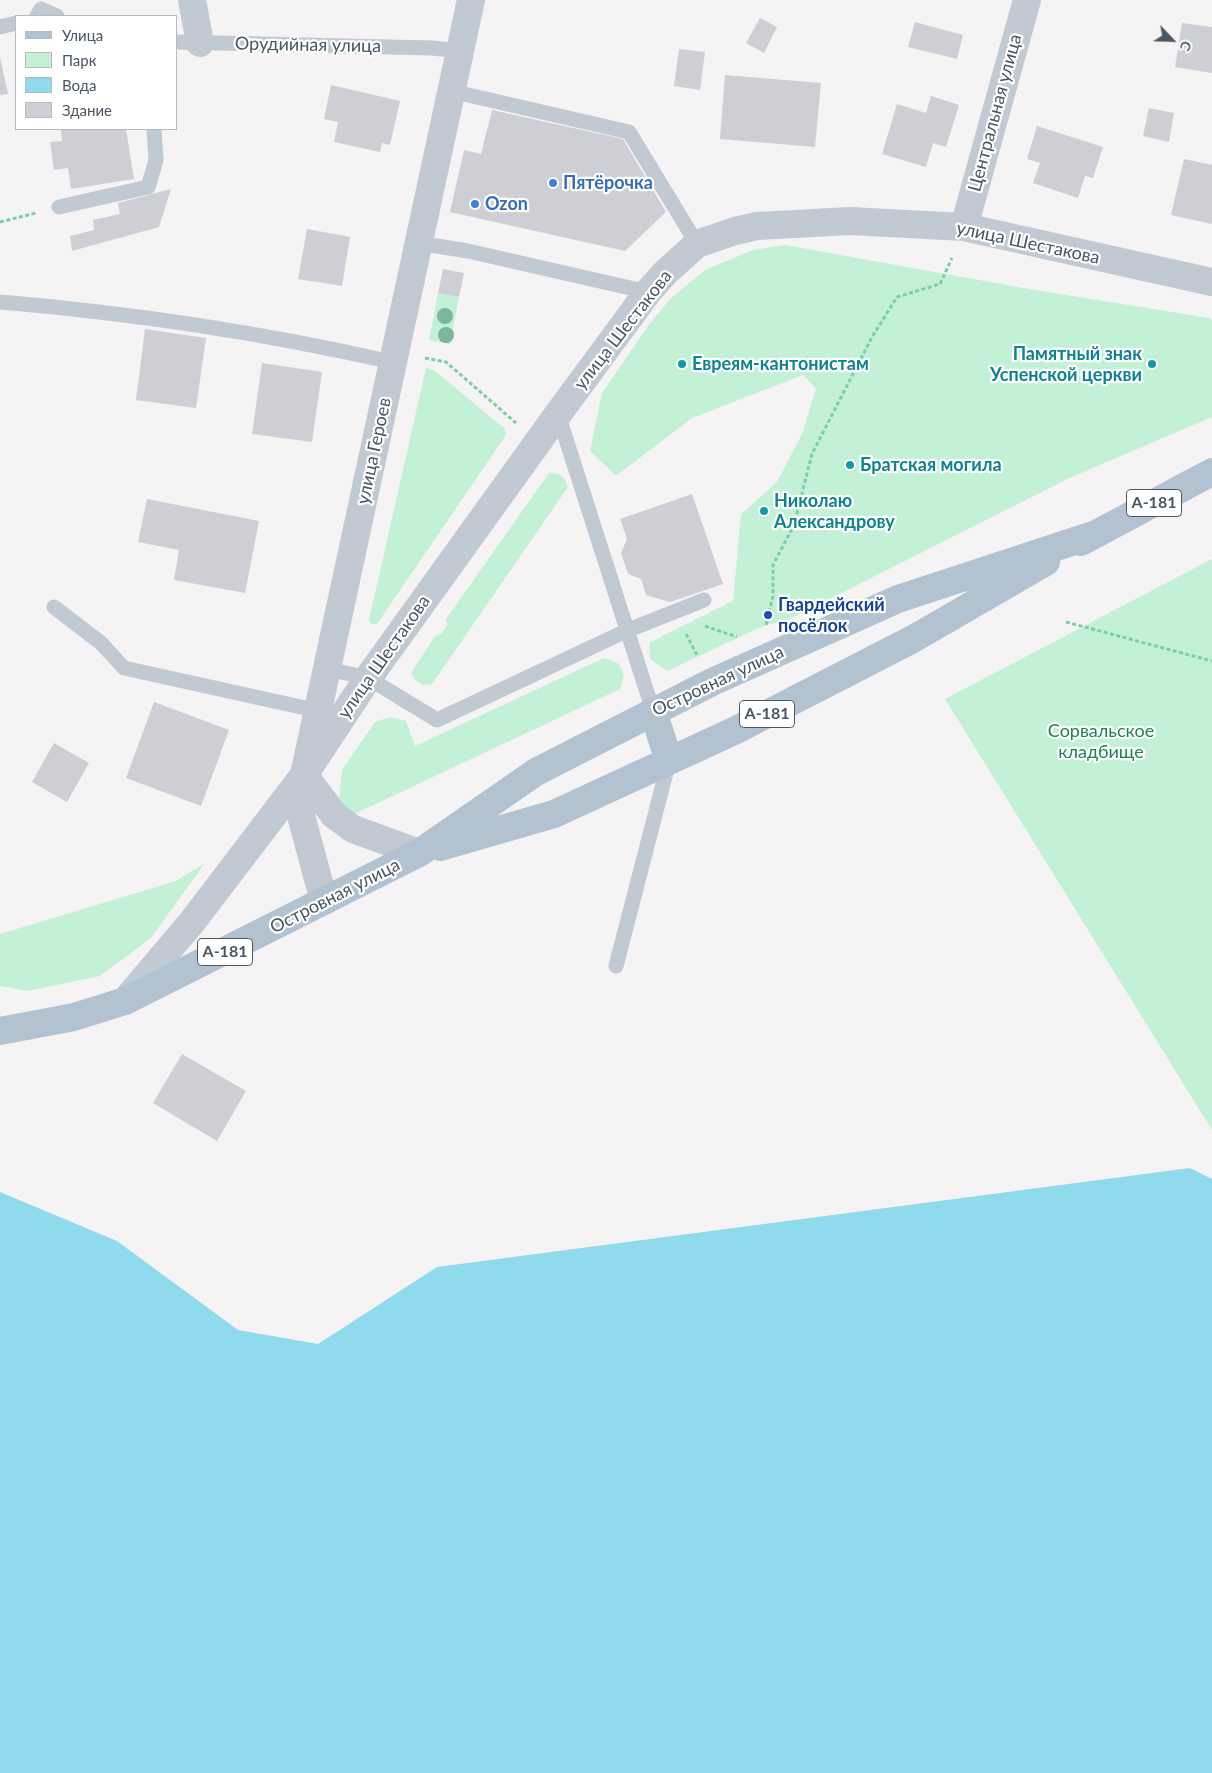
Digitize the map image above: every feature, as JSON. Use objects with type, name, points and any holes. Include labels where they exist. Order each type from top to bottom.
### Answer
[{"type":"main road","name":"Островная улица","points":[[419,853],[554,814],[734,731],[913,639],[1096,534],[1212,472]]},
{"type":"main road","name":"Островная улица","points":[[0,1031],[74,1017],[125,1001],[419,853],[536,772],[652,711],[898,599],[1096,534]]},
{"type":"main road","points":[[652,711],[669,761]]},
{"type":"street","name":"Орудийная улица","points":[[188,42],[192,0]]},
{"type":"street","name":"улица Героев","points":[[324,901],[300,812],[304,775],[471,0]]},
{"type":"street","name":"Центральная улица","points":[[964,227],[1027,0]]},
{"type":"street","name":"улица Шестакова","points":[[125,1001],[204,907],[304,775],[368,678],[648,292],[665,273],[697,244],[735,231],[767,226],[850,221],[964,227],[1212,282]]},
{"type":"street","points":[[304,775],[334,815],[354,829],[419,853]]},
{"type":"lane","points":[[38,15],[41,9],[55,15]]},
{"type":"lane","points":[[0,27],[15,23]]},
{"type":"lane","name":"Орудийная улица","points":[[188,42],[460,50]]},
{"type":"lane","points":[[451,91],[629,132],[697,244]]},
{"type":"lane","points":[[59,207],[148,187],[156,160],[154,130]]},
{"type":"lane","points":[[418,243],[468,251],[648,292]]},
{"type":"lane","points":[[0,302],[67,308],[234,330],[392,362]]},
{"type":"lane","points":[[558,414],[652,711]]},
{"type":"lane","points":[[328,669],[368,678],[437,720],[626,631],[704,600]]},
{"type":"lane","points":[[54,607],[101,643],[124,668],[319,711]]},
{"type":"lane","points":[[616,966],[669,761]]},
{"type":"path","points":[[0,222],[59,207]]},
{"type":"path","points":[[764,632],[773,596],[773,566],[794,525],[812,454],[872,337],[897,297],[940,284],[964,227]]},
{"type":"path","points":[[422,357],[446,362],[518,425]]},
{"type":"path","points":[[674,612],[722,634],[739,638]]},
{"type":"path","points":[[674,612],[698,656],[703,660]]},
{"type":"path","points":[[1066,622],[1212,662]]},
{"type":"green space","points":[[785,245],[1029,289],[1209,318],[1212,320],[1212,417],[1067,479],[788,620],[763,626],[667,671],[650,659],[649,643],[733,601],[741,514],[777,482],[802,434],[816,389],[803,375],[692,418],[616,476],[590,451],[602,393],[648,326],[670,299],[705,270],[753,250]]},
{"type":"green space","points":[[438,293],[459,297],[450,344],[429,340]]},
{"type":"green space","points":[[426,368],[434,370],[505,429],[506,435],[377,624],[371,624],[369,620]]},
{"type":"green space","points":[[549,473],[562,476],[568,487],[432,684],[423,685],[414,679],[411,673],[435,636],[441,634],[447,625],[446,619]]},
{"type":"green space","name":"Сорвальское кладбище","points":[[1212,559],[1212,1130],[945,699]]},
{"type":"green space","points":[[604,658],[619,664],[624,675],[620,689],[350,816],[339,799],[342,770],[375,722],[390,717],[406,721],[415,746]]},
{"type":"green space","points":[[205,863],[151,938],[100,976],[27,991],[0,986],[0,934],[176,881]]},
{"type":"water","points":[[1190,1168],[1212,1179],[1212,1773],[0,1773],[0,1192],[117,1241],[238,1330],[318,1344],[437,1267]]},
{"type":"building","points":[[760,18],[777,27],[764,53],[746,43]]},
{"type":"building","points":[[915,22],[963,35],[957,59],[908,47]]},
{"type":"building","points":[[1182,23],[1212,27],[1212,73],[1175,67]]},
{"type":"building","points":[[679,49],[705,52],[700,90],[674,86]]},
{"type":"building","points":[[0,57],[8,94],[0,95]]},
{"type":"building","points":[[725,75],[821,83],[815,147],[720,139]]},
{"type":"building","points":[[331,85],[400,101],[390,145],[382,143],[380,152],[334,142],[338,122],[324,119]]},
{"type":"building","points":[[931,96],[959,105],[946,147],[933,143],[926,167],[882,154],[897,104],[926,113]]},
{"type":"building","points":[[1149,108],[1174,113],[1169,142],[1143,136]]},
{"type":"building","name":"Пятёрочка","points":[[492,110],[623,139],[666,212],[625,251],[450,212],[464,150],[481,154]]},
{"type":"building","points":[[1037,126],[1103,147],[1093,178],[1085,176],[1078,198],[1033,183],[1040,163],[1027,159]]},
{"type":"building","points":[[61,130],[126,130],[134,179],[71,189],[68,168],[54,170],[50,142],[62,141]]},
{"type":"building","points":[[1184,159],[1212,165],[1212,224],[1171,215]]},
{"type":"building","points":[[171,189],[159,227],[72,251],[70,236],[94,230],[93,220],[120,214],[118,203]]},
{"type":"building","points":[[307,229],[350,237],[342,286],[298,279]]},
{"type":"building","points":[[443,269],[464,273],[459,297],[438,293]]},
{"type":"building","points":[[145,329],[206,338],[196,408],[136,400]]},
{"type":"building","points":[[262,363],[322,372],[312,442],[252,434]]},
{"type":"building","points":[[692,494],[723,584],[670,602],[646,595],[641,579],[628,574],[621,553],[627,539],[620,519]]},
{"type":"building","points":[[147,499],[259,521],[245,593],[174,580],[179,550],[138,542]]},
{"type":"building","points":[[154,702],[229,730],[201,806],[126,778]]},
{"type":"building","points":[[54,743],[89,763],[67,802],[32,782]]},
{"type":"building","points":[[182,1054],[246,1091],[217,1141],[153,1103]]},
{"type":"place","name":"Пятёрочка","points":[[553,183]]},
{"type":"place","name":"Ozon","points":[[475,204]]},
{"type":"place","name":"Евреям-кантонистам","points":[[682,364]]},
{"type":"place","name":"Памятный знак Успенской церкви","points":[[1152,364]]},
{"type":"place","name":"Братская могила","points":[[850,465]]},
{"type":"place","name":"Николаю Александрову","points":[[764,511]]},
{"type":"place","name":"Гвардейский посёлок","points":[[768,615]]}]
